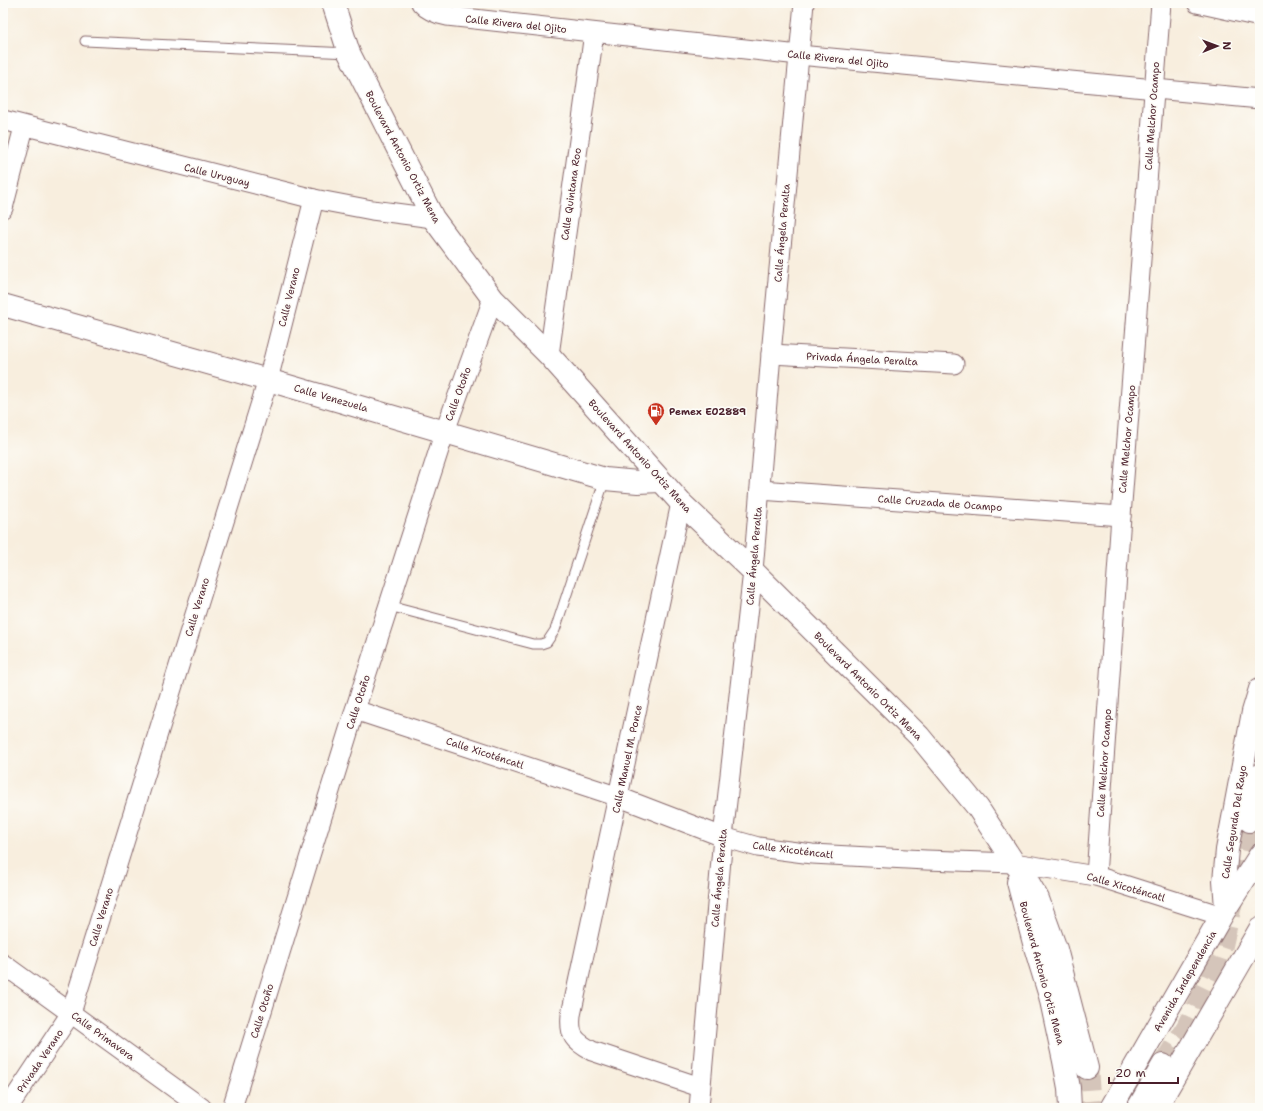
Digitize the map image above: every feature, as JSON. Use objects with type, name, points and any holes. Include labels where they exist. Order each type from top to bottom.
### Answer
[{"type":"main road","name":"Boulevard Antonio Ortiz Mena","points":[[333,3],[349,53],[433,218],[493,299],[549,355],[660,481],[919,736],[978,808],[1014,863],[1023,873],[1038,899],[1056,949],[1087,1068]]},
{"type":"main road","name":"Calle Venezuela","points":[[3,305],[445,431],[605,479],[638,482],[660,481]]},
{"type":"main road","name":"Calle Segunda Del Rayo","points":[[1224,912],[1224,881],[1227,850],[1254,712],[1260,689]]},
{"type":"main road","points":[[1250,821],[1260,775]]},
{"type":"main road","name":"Avenida Independencia","points":[[1111,1108],[1224,912],[1260,855]]},
{"type":"main road","name":"Boulevard Antonio Ortiz Mena","points":[[1014,863],[1035,947],[1050,996],[1069,1088],[1070,1108]]},
{"type":"main road","points":[[1156,1108],[1260,929]]},
{"type":"main road","points":[[1138,1108],[1163,1065]]},
{"type":"street","name":"Calle Rivera del Ojito","points":[[421,3],[425,8],[437,14],[447,16],[594,33],[799,55],[1260,99]]},
{"type":"street","name":"Calle Ángela Peralta","points":[[699,1108],[723,836],[753,571],[771,354],[804,3]]},
{"type":"street","name":"Calle Melchor Ocampo","points":[[1096,876],[1121,516],[1161,3]]},
{"type":"street","points":[[1197,3],[1260,17]]},
{"type":"street","name":"Calle Quintana Roo","points":[[549,355],[594,33]]},
{"type":"street","name":"Calle Uruguay","points":[[3,120],[314,198],[372,210],[433,218]]},
{"type":"street","points":[[3,208],[24,126]]},
{"type":"street","name":"Calle Verano","points":[[71,1013],[268,380],[314,198]]},
{"type":"street","name":"Calle Otoño","points":[[232,1108],[355,710],[445,431],[493,299]]},
{"type":"street","name":"Privada Ángela Peralta","points":[[771,354],[954,364]]},
{"type":"street","name":"Calle Cruzada de Ocampo","points":[[760,490],[1121,516]]},
{"type":"street","name":"Calle Manuel M. Ponce","points":[[682,503],[571,1015],[570,1026],[572,1036],[579,1044],[592,1051],[700,1086]]},
{"type":"street","name":"Calle Xicoténcatl","points":[[355,710],[618,797],[723,836],[758,847],[812,854],[1014,863],[1096,876],[1224,912]]},
{"type":"street","name":"Calle Primavera","points":[[3,964],[202,1108]]},
{"type":"street","name":"Privada Verano","points":[[8,1108],[71,1013]]},
{"type":"lane","points":[[85,40],[349,53]]},
{"type":"lane","points":[[389,606],[518,641],[541,644],[547,642],[555,630],[605,479]]},
{"type":"tunnel","points":[[1163,1065],[1187,1027],[1211,977],[1222,945],[1250,821]]},
{"type":"tunnel","points":[[1087,1068],[1090,1108]]},
{"type":"place","name":"Pemex E02889","points":[[656,426]]}]
